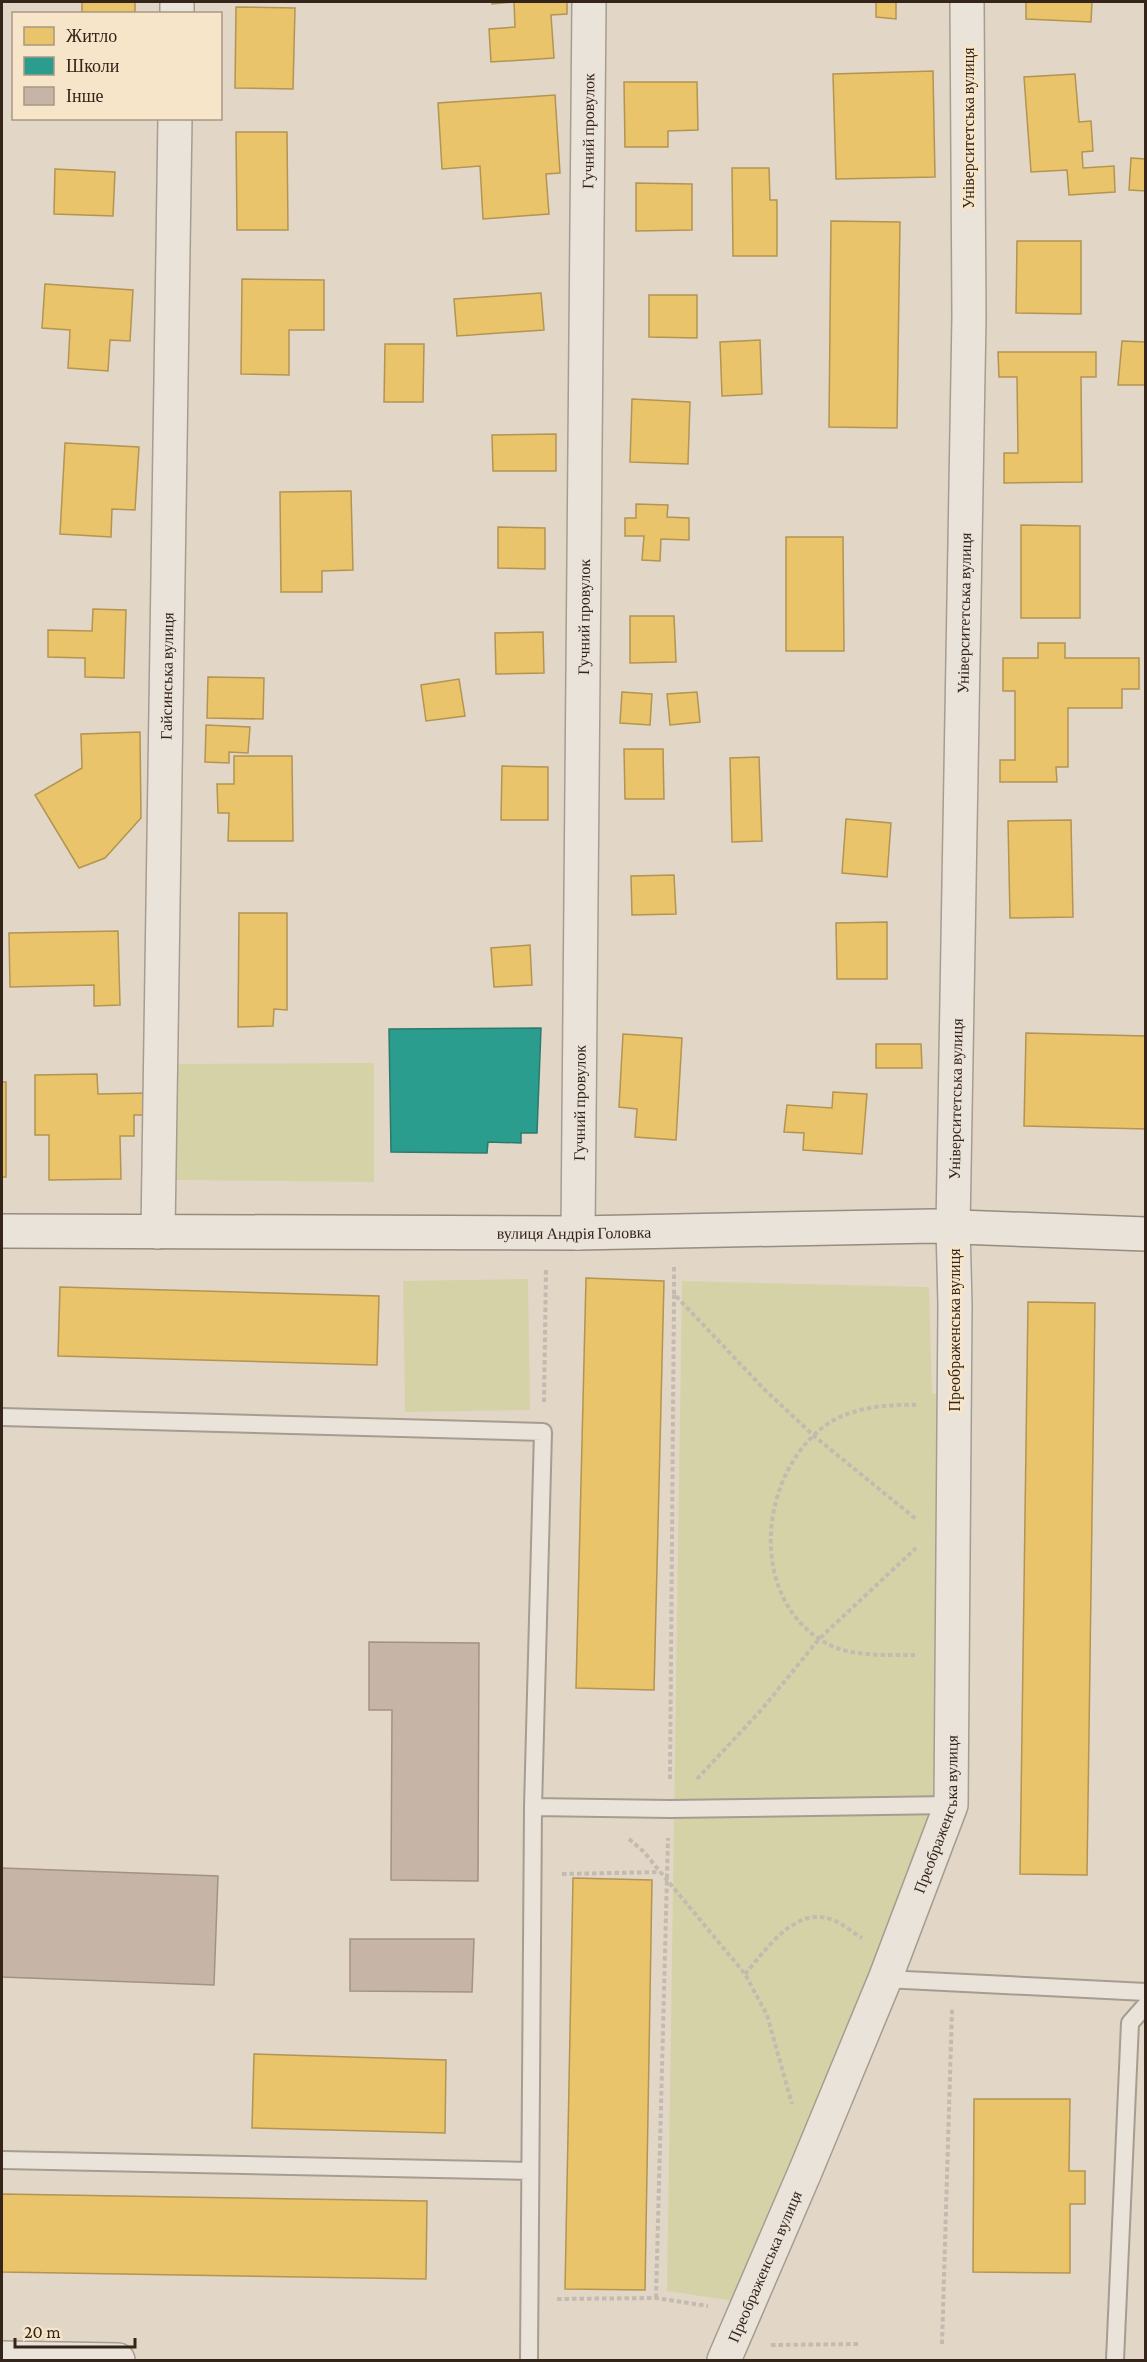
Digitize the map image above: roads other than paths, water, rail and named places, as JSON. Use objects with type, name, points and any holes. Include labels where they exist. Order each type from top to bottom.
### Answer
[{"type":"street","name":"Гучний провулок","points":[[578,1233],[589,2]]},
{"type":"street","name":"Університетська вулиця","points":[[953,1227],[969,316],[967,2]]},
{"type":"street","name":"Гайсинська вулиця","points":[[158,1232],[175,120]]},
{"type":"street","name":"вулиця Андрія Головка","points":[[2,1231],[578,1233],[953,1227],[1146,1234]]},
{"type":"street","name":"Преображенська вулиця","points":[[727,2352],[806,2172],[885,1978],[951,1805],[955,1305],[953,1227]]},
{"type":"street","points":[[2,2358],[118,2361]]},
{"type":"lane","points":[[2,1418],[543,1432],[533,1807],[529,2361]]},
{"type":"lane","points":[[533,1807],[670,1809],[951,1805]]},
{"type":"lane","points":[[885,1978],[1146,1992]]},
{"type":"lane","points":[[1115,2361],[1130,2023],[1146,2006]]},
{"type":"lane","points":[[2,2160],[530,2171]]}]
